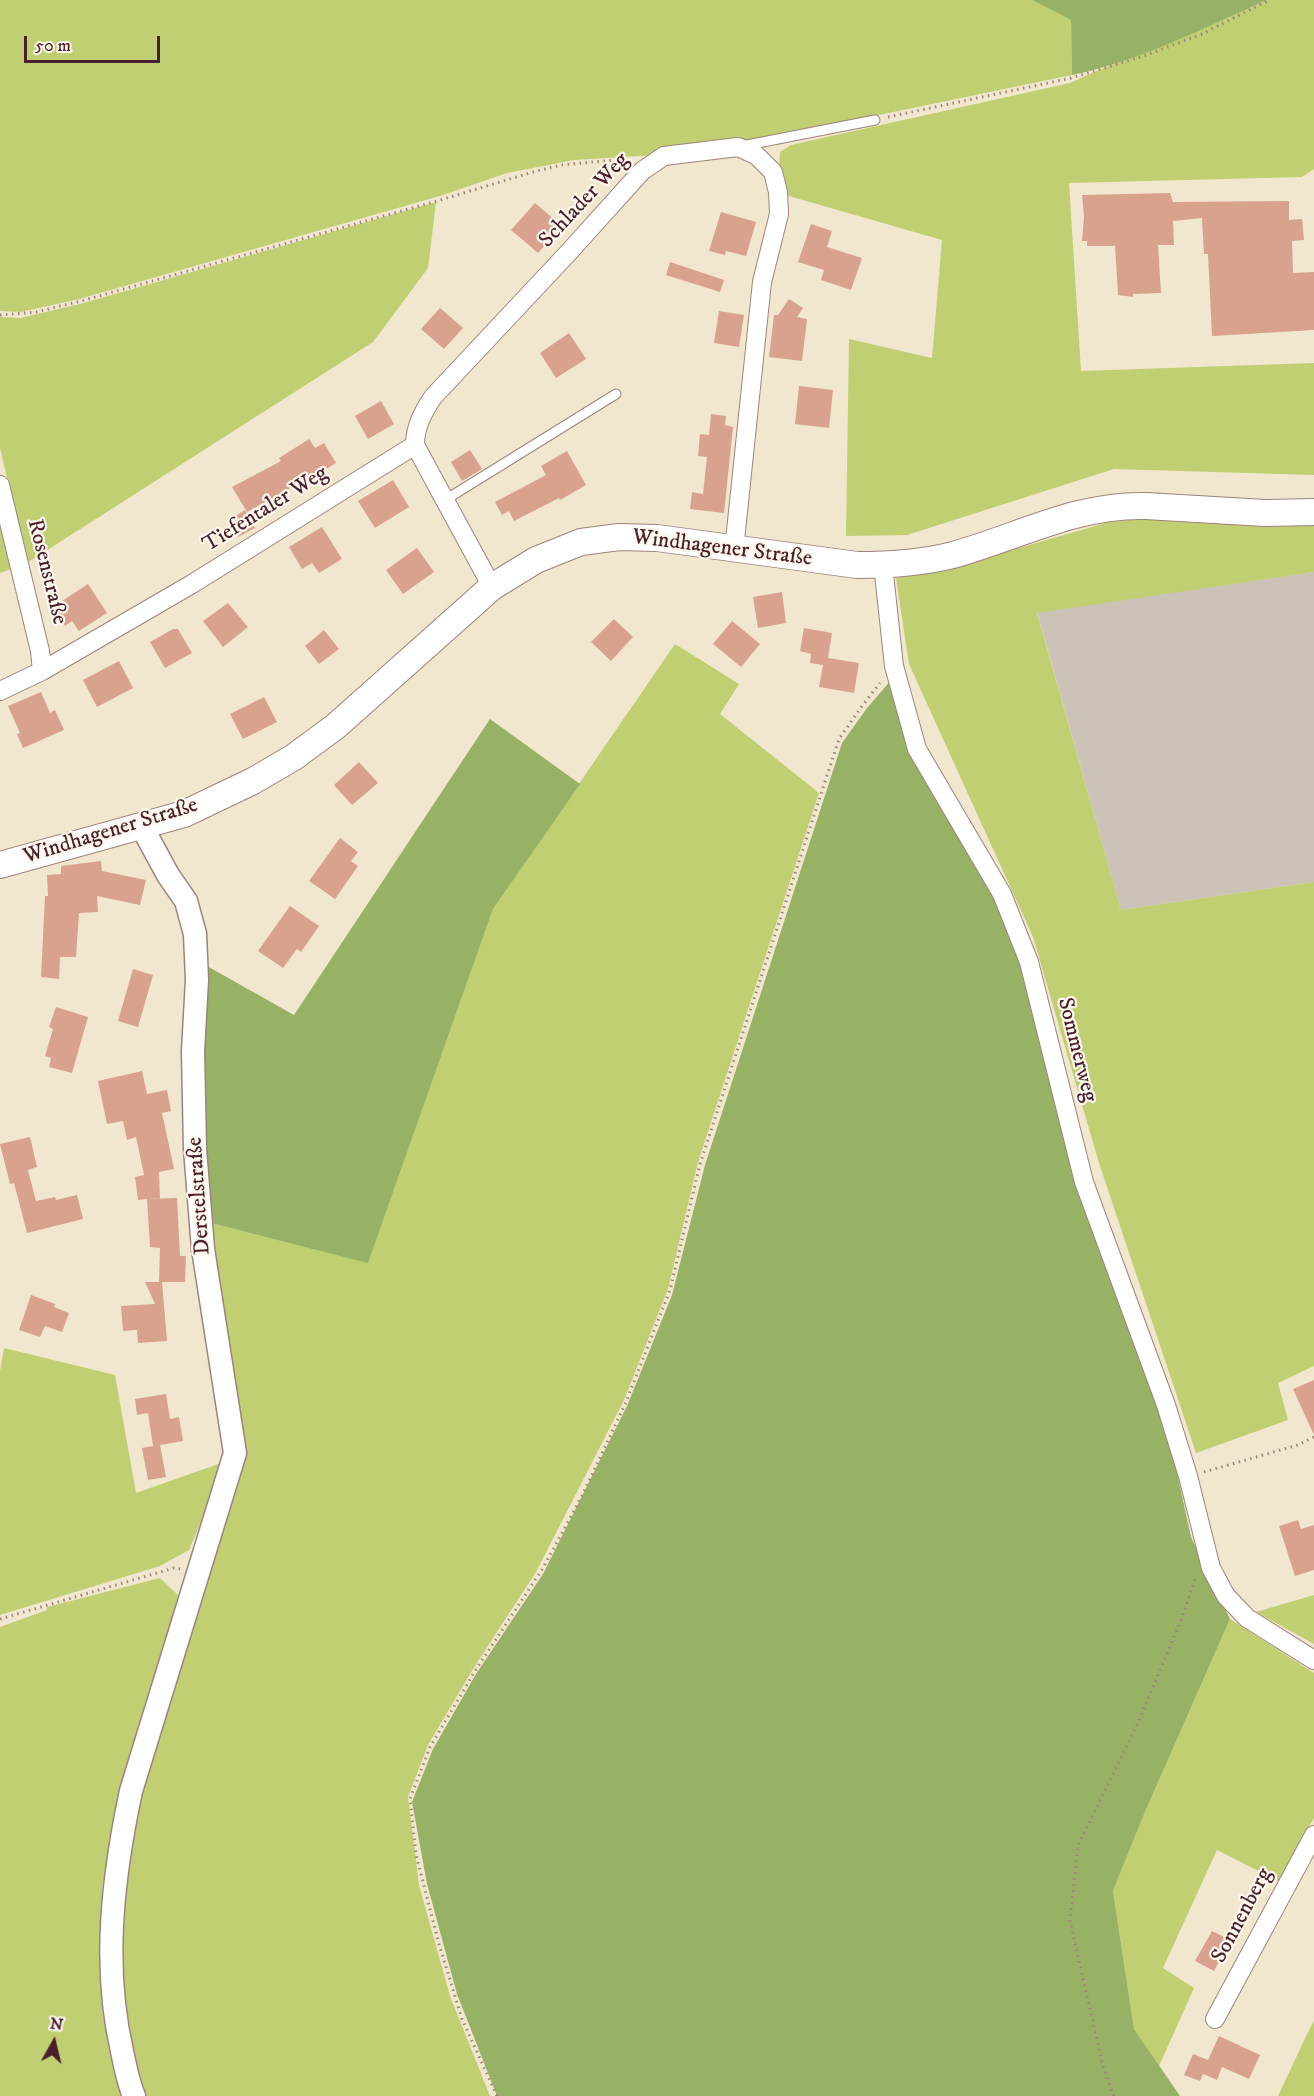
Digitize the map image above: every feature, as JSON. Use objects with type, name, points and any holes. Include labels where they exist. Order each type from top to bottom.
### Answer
[{"type":"main road","name":"Windhagener Straße","points":[[0,866],[184,814],[222,797],[294,757],[336,726],[492,587],[536,560],[581,542],[620,537],[657,538],[734,550],[883,566],[952,555],[1067,516],[1108,507],[1146,506],[1265,513],[1314,512]]},
{"type":"street","name":"Schlader Weg","points":[[415,446],[415,436],[421,415],[433,397],[642,171],[664,156],[738,147]]},
{"type":"street","points":[[734,550],[762,282],[779,214],[778,192],[773,172],[756,155],[738,147]]},
{"type":"street","points":[[415,446],[492,587]]},
{"type":"street","name":"Tiefentaler Weg","points":[[0,691],[42,671],[192,584],[415,446]]},
{"type":"street","name":"Rosenstraße","points":[[0,485],[40,651],[42,671]]},
{"type":"street","name":"Sommerweg","points":[[883,566],[894,666],[917,749],[1002,894],[1029,962],[1084,1182],[1166,1405],[1188,1476],[1207,1556]]},
{"type":"street","name":"Derstelstraße","points":[[134,2096],[120,2044],[113,2002],[111,1947],[121,1837],[131,1791],[235,1453],[202,1238],[195,1149],[193,1051],[197,980],[195,934],[186,901],[142,827]]},
{"type":"street","points":[[1207,1556],[1226,1596],[1246,1618],[1314,1660]]},
{"type":"street","name":"Sonnenberg","points":[[1215,2019],[1314,1835]]},
{"type":"lane","points":[[738,147],[875,120]]},
{"type":"lane","points":[[445,500],[616,394]]},
{"type":"path","points":[[875,120],[1071,78],[1144,56],[1202,34],[1269,0]]},
{"type":"path","points":[[0,315],[36,312],[81,301],[532,172],[561,165],[630,159]]},
{"type":"path","points":[[497,2096],[462,2019],[439,1944],[416,1855],[410,1799],[430,1747],[475,1671],[543,1568],[582,1496],[626,1402],[670,1290],[700,1164],[839,739],[894,666]]},
{"type":"path","points":[[1188,1476],[1298,1445],[1314,1437]]},
{"type":"path","points":[[1114,2096],[1103,2067],[1070,1922],[1078,1845],[1137,1725],[1182,1617],[1198,1570],[1207,1556]]},
{"type":"path","points":[[0,1619],[174,1568],[198,1572]]},
{"type":"shaded area","points":[[1314,572],[1314,882],[1121,910],[1037,612]]},
{"type":"green space","points":[[0,0],[1032,0],[1071,20],[1072,75],[773,137],[657,155],[574,160],[507,173],[440,196],[79,299],[21,312],[0,311]]},
{"type":"green space","points":[[1032,0],[1267,0],[1147,52],[1072,75],[1071,20]]},
{"type":"green space","points":[[1267,0],[1314,0],[1314,169],[1302,177],[1069,183],[1081,371],[1314,363],[1314,475],[1114,469],[907,535],[846,536],[849,339],[932,358],[942,240],[782,194],[779,171],[780,152],[791,145],[1070,83],[1191,34]]},
{"type":"green space","points":[[436,202],[428,268],[373,342],[27,563],[0,448],[0,317],[20,318],[80,304]]},
{"type":"green space","points":[[1161,517],[1314,522],[1314,572],[1037,613],[1121,910],[1314,882],[1314,1366],[1278,1383],[1288,1420],[1196,1453],[1099,1163],[1033,937],[909,664],[896,578],[963,564],[1109,522]]},
{"type":"green space","points":[[0,519],[14,568],[0,573]]},
{"type":"green space","points":[[675,644],[739,684],[720,714],[819,793],[698,1162],[668,1289],[624,1400],[536,1572],[473,1669],[428,1745],[408,1797],[419,1885],[450,1996],[490,2096],[145,2096],[133,2067],[120,1992],[122,1899],[140,1793],[244,1454],[211,1223],[368,1262],[493,909]]},
{"type":"green space","points":[[893,678],[1011,927],[1162,1405],[1191,1537],[1230,1619],[1145,1812],[1113,1891],[1134,2029],[1180,2096],[497,2096],[457,1994],[427,1884],[412,1802],[433,1749],[476,1674],[543,1574],[627,1406],[672,1295],[705,1165],[842,743],[867,708]]},
{"type":"green space","points":[[490,719],[580,784],[493,909],[368,1263],[211,1223],[203,1115],[202,1039],[207,966],[294,1015]]},
{"type":"green space","points":[[4,1348],[115,1375],[136,1493],[227,1461],[189,1550],[160,1566],[0,1615],[0,1371]]},
{"type":"green space","points":[[160,1578],[178,1595],[170,1642],[122,1787],[102,1888],[102,2011],[124,2096],[0,2096],[0,1627],[47,1610],[47,1607]]},
{"type":"green space","points":[[1314,1595],[1314,1644],[1256,1612]]},
{"type":"green space","points":[[1230,1619],[1314,1673],[1314,1818],[1278,1881],[1217,1850],[1163,1968],[1194,1988],[1159,2066],[1134,2029],[1113,1891],[1145,1812]]},
{"type":"green space","points":[[1314,2021],[1314,2096],[1278,2096],[1309,2030]]},
{"type":"building","points":[[1170,193],[1173,202],[1289,201],[1289,220],[1302,219],[1304,240],[1292,241],[1293,273],[1314,272],[1314,330],[1212,336],[1208,254],[1204,254],[1202,218],[1173,221],[1174,245],[1158,245],[1161,293],[1133,294],[1133,297],[1118,295],[1115,246],[1087,246],[1087,241],[1082,241],[1084,217],[1082,195]]},
{"type":"building","points":[[535,203],[562,226],[538,253],[511,230]]},
{"type":"building","points":[[721,212],[756,222],[746,256],[726,251],[725,255],[709,251]]},
{"type":"building","points":[[811,224],[832,231],[827,247],[862,258],[851,290],[821,280],[824,270],[798,262]]},
{"type":"building","points":[[670,262],[724,280],[720,292],[666,275]]},
{"type":"building","points":[[789,299],[803,308],[797,317],[807,319],[802,361],[769,357],[774,315],[778,315]]},
{"type":"building","points":[[440,308],[463,328],[444,349],[421,329]]},
{"type":"building","points":[[719,311],[744,315],[739,347],[714,343]]},
{"type":"building","points":[[569,333],[586,359],[556,378],[540,353]]},
{"type":"building","points":[[799,386],[833,390],[829,428],[795,424]]},
{"type":"building","points":[[381,401],[394,424],[368,439],[355,416]]},
{"type":"building","points":[[711,414],[726,416],[725,425],[733,427],[724,513],[690,509],[692,492],[703,494],[707,457],[698,456],[700,434],[709,435]]},
{"type":"building","points":[[309,439],[315,448],[324,443],[336,463],[297,487],[296,485],[247,512],[232,487],[281,461],[279,458]]},
{"type":"building","points":[[470,450],[482,469],[462,481],[451,462]]},
{"type":"building","points":[[567,451],[586,485],[514,521],[509,511],[502,515],[495,502],[546,475],[541,466]]},
{"type":"building","points":[[393,480],[409,507],[375,528],[358,501]]},
{"type":"building","points":[[245,510],[255,528],[238,537],[229,520]]},
{"type":"building","points":[[322,527],[342,559],[319,573],[312,563],[302,569],[289,547]]},
{"type":"building","points":[[417,548],[434,572],[403,594],[386,570]]},
{"type":"building","points":[[88,584],[107,613],[79,631],[72,621],[65,626],[53,607]]},
{"type":"building","points":[[782,592],[786,623],[758,628],[753,597]]},
{"type":"building","points":[[228,603],[248,627],[223,647],[203,621]]},
{"type":"building","points":[[614,619],[633,637],[611,661],[591,642]]},
{"type":"building","points":[[732,621],[760,644],[741,667],[713,644]]},
{"type":"building","points":[[804,628],[832,633],[828,658],[859,663],[854,693],[819,687],[823,665],[810,663],[811,654],[800,651]]},
{"type":"building","points":[[173,629],[178,629],[192,653],[165,668],[150,642]]},
{"type":"building","points":[[324,630],[339,649],[319,664],[305,646]]},
{"type":"building","points":[[119,661],[133,688],[97,707],[83,680]]},
{"type":"building","points":[[41,692],[50,713],[55,710],[64,730],[23,748],[17,734],[20,733],[8,706]]},
{"type":"building","points":[[264,697],[277,722],[243,739],[230,714]]},
{"type":"building","points":[[359,762],[378,783],[352,805],[334,785]]},
{"type":"building","points":[[340,838],[358,852],[351,861],[358,866],[335,899],[309,881]]},
{"type":"building","points":[[101,861],[102,871],[146,880],[140,905],[97,896],[98,912],[79,913],[76,957],[60,957],[59,979],[41,977],[45,896],[48,896],[47,875],[61,874],[61,866]]},
{"type":"building","points":[[290,906],[319,926],[301,952],[297,949],[283,968],[258,951]]},
{"type":"building","points":[[133,969],[153,975],[138,1027],[118,1021]]},
{"type":"building","points":[[56,1007],[88,1017],[72,1073],[49,1067],[51,1058],[45,1056],[53,1029],[49,1027]]},
{"type":"building","points":[[142,1071],[147,1094],[167,1090],[171,1111],[162,1113],[174,1169],[159,1172],[160,1199],[177,1198],[180,1256],[186,1256],[185,1282],[159,1282],[160,1248],[150,1247],[147,1199],[138,1200],[135,1177],[144,1175],[136,1137],[127,1140],[123,1121],[107,1124],[98,1081]]},
{"type":"building","points":[[30,1137],[37,1167],[28,1170],[36,1201],[55,1197],[56,1200],[77,1195],[83,1219],[27,1233],[14,1183],[10,1184],[0,1144]]},
{"type":"building","points":[[145,1282],[162,1282],[167,1341],[138,1343],[137,1330],[123,1331],[121,1306],[155,1304]]},
{"type":"building","points":[[31,1295],[55,1304],[54,1307],[69,1313],[62,1332],[45,1326],[40,1337],[19,1330]]},
{"type":"building","points":[[1314,1380],[1314,1435],[1293,1389]]},
{"type":"building","points":[[166,1394],[170,1419],[179,1417],[183,1441],[160,1445],[166,1477],[148,1480],[142,1448],[153,1446],[148,1413],[137,1415],[135,1399]]},
{"type":"building","points":[[1298,1520],[1301,1529],[1314,1525],[1314,1570],[1295,1576],[1279,1526]]},
{"type":"building","points":[[1212,1931],[1230,1940],[1214,1971],[1195,1961]]},
{"type":"building","points":[[1219,2036],[1260,2055],[1249,2079],[1222,2067],[1217,2080],[1203,2074],[1200,2081],[1184,2075],[1193,2054],[1208,2060]]}]
